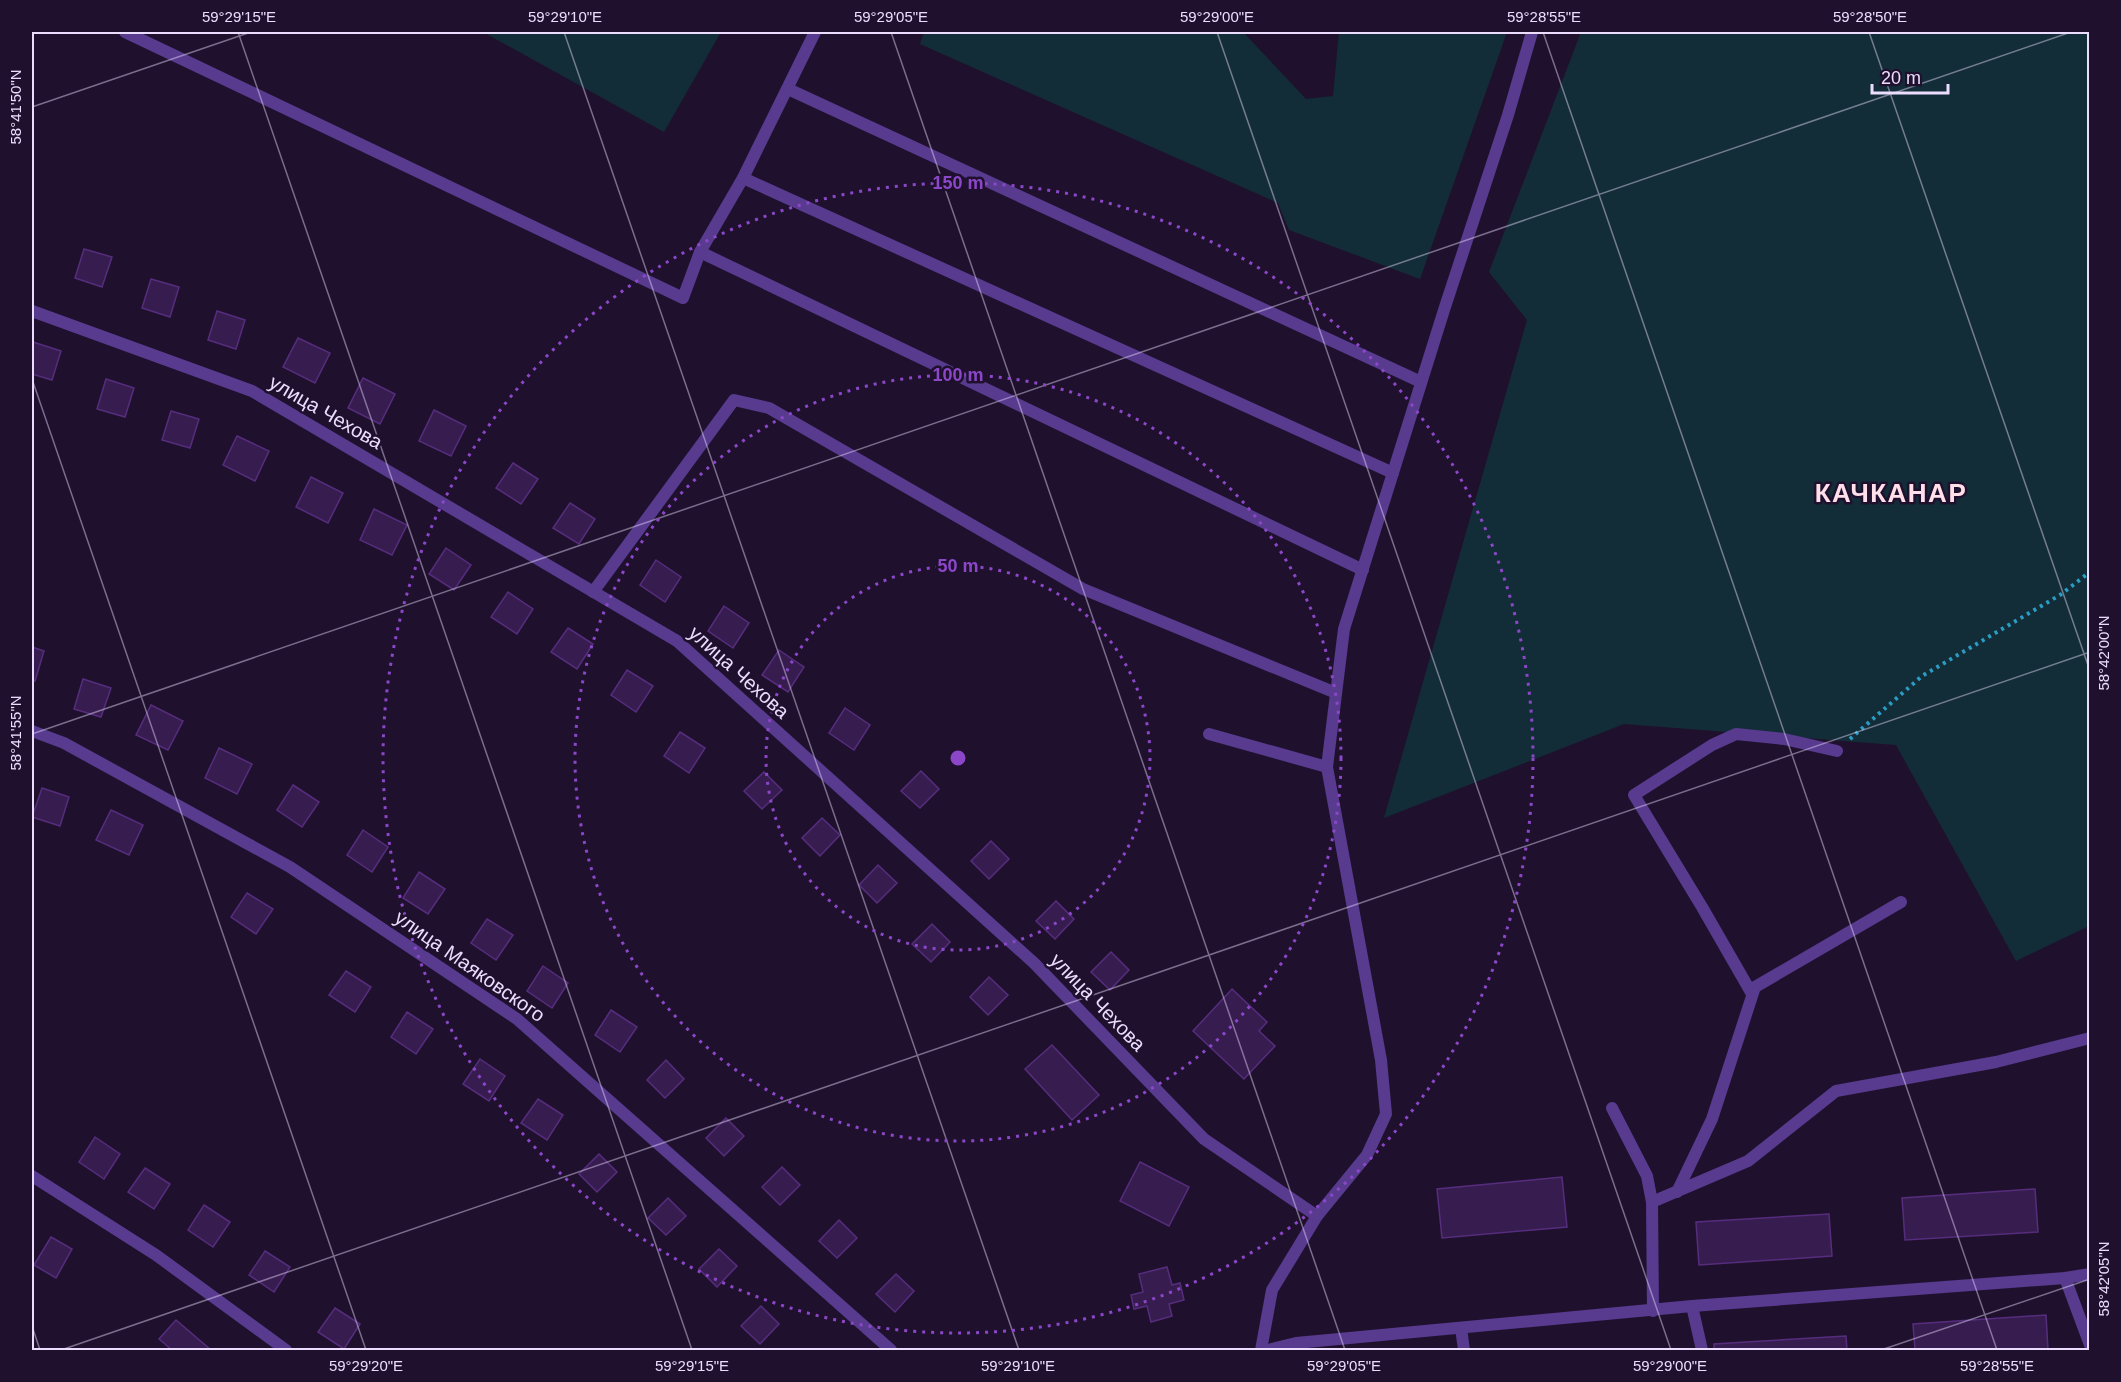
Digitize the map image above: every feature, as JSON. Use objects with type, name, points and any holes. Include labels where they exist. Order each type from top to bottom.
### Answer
[{"type":"street","points":[[125,32],[683,298],[700,252],[743,177],[815,32]]},
{"type":"street","points":[[1261,1350],[1272,1290],[1317,1216],[1367,1155],[1386,1114],[1381,1060],[1327,767],[1344,629],[1508,115],[1532,32]]},
{"type":"street","points":[[788,89],[1421,382]]},
{"type":"street","points":[[743,177],[1393,473]]},
{"type":"street","points":[[700,252],[1363,570]]},
{"type":"street","name":"улица Чехова","points":[[32,311],[252,391],[677,641],[1034,963],[1204,1139],[1317,1216]]},
{"type":"street","points":[[593,592],[734,400],[769,408],[1083,589],[1336,693]]},
{"type":"street","name":"улица Маяковского","points":[[32,731],[64,743],[290,867],[517,1018],[891,1350]]},
{"type":"street","points":[[1209,734],[1327,767]]},
{"type":"street","points":[[1752,994],[1634,795],[1712,745],[1736,734],[1784,739],[1837,751]]},
{"type":"street","points":[[1677,1192],[1712,1119],[1755,987],[1901,903]]},
{"type":"street","points":[[1652,1202],[1748,1161],[1836,1091],[1996,1062],[2090,1038]]},
{"type":"street","points":[[1612,1108],[1647,1176],[1652,1202],[1653,1311]]},
{"type":"street","points":[[32,1176],[156,1255],[286,1350]]},
{"type":"street","points":[[1268,1350],[1296,1343],[1692,1306],[2065,1278],[2090,1274]]},
{"type":"street","points":[[2065,1278],[2090,1345]]},
{"type":"street","points":[[1692,1306],[1701,1350]]},
{"type":"street","points":[[1461,1328],[1464,1350]]},
{"type":"path","points":[[1837,751],[1922,676],[2060,595],[2090,572]]},
{"type":"shaded area","points":[[483,32],[721,32],[664,132]]},
{"type":"shaded area","points":[[924,32],[1243,32],[1306,99],[1333,96],[1339,32],[1507,32],[1420,279],[1289,230],[1278,203],[920,44]]},
{"type":"shaded area","points":[[1581,32],[2089,32],[2089,926],[2016,961],[1896,745],[1624,724],[1384,818],[1527,320],[1489,272]]},
{"type":"building","points":[[84,249],[112,257],[102,287],[75,278]]},
{"type":"building","points":[[151,279],[179,287],[170,317],[142,308]]},
{"type":"building","points":[[217,311],[245,320],[236,349],[208,340]]},
{"type":"building","points":[[298,338],[330,353],[315,383],[283,367]]},
{"type":"building","points":[[33,342],[61,351],[52,380],[32,374]]},
{"type":"building","points":[[363,378],[395,394],[380,424],[348,408]]},
{"type":"building","points":[[106,379],[134,388],[125,417],[97,409]]},
{"type":"building","points":[[434,410],[466,426],[451,456],[419,441]]},
{"type":"building","points":[[171,411],[199,419],[190,448],[162,440]]},
{"type":"building","points":[[237,436],[269,451],[255,481],[223,465]]},
{"type":"building","points":[[513,463],[538,479],[521,504],[496,488]]},
{"type":"building","points":[[311,477],[343,493],[328,523],[296,507]]},
{"type":"building","points":[[570,503],[595,519],[579,544],[553,528]]},
{"type":"building","points":[[374,509],[407,525],[392,555],[360,540]]},
{"type":"building","points":[[446,548],[471,565],[454,590],[429,574]]},
{"type":"building","points":[[656,560],[681,577],[665,602],[640,585]]},
{"type":"building","points":[[508,592],[533,609],[517,634],[491,617]]},
{"type":"building","points":[[724,606],[749,623],[733,648],[708,631]]},
{"type":"building","points":[[568,628],[593,644],[577,669],[551,652]]},
{"type":"building","points":[[32,647],[44,651],[35,681],[32,680]]},
{"type":"building","points":[[779,650],[804,667],[788,692],[762,675]]},
{"type":"building","points":[[627,670],[653,686],[636,712],[611,695]]},
{"type":"building","points":[[83,679],[111,688],[101,717],[74,709]]},
{"type":"building","points":[[151,705],[183,721],[168,750],[136,735]]},
{"type":"building","points":[[845,708],[870,725],[854,750],[829,733]]},
{"type":"building","points":[[680,732],[705,748],[689,773],[664,756]]},
{"type":"building","points":[[219,748],[252,764],[237,794],[205,778]]},
{"type":"building","points":[[921,771],[939,789],[920,808],[901,791]]},
{"type":"building","points":[[764,772],[782,790],[762,809],[744,791]]},
{"type":"building","points":[[293,785],[319,802],[302,827],[277,810]]},
{"type":"building","points":[[42,788],[69,797],[60,826],[32,817]]},
{"type":"building","points":[[111,810],[143,825],[129,855],[96,840]]},
{"type":"building","points":[[822,818],[840,835],[820,856],[802,838]]},
{"type":"building","points":[[363,830],[388,847],[372,872],[347,855]]},
{"type":"building","points":[[991,841],[1009,859],[989,879],[971,861]]},
{"type":"building","points":[[878,865],[897,883],[877,903],[859,885]]},
{"type":"building","points":[[419,872],[445,889],[428,914],[403,898]]},
{"type":"building","points":[[247,893],[273,909],[256,934],[231,917]]},
{"type":"building","points":[[1056,901],[1074,919],[1055,939],[1036,921]]},
{"type":"building","points":[[487,919],[513,935],[496,960],[471,943]]},
{"type":"building","points":[[932,924],[950,942],[931,962],[912,944]]},
{"type":"building","points":[[1111,952],[1129,970],[1110,990],[1091,972]]},
{"type":"building","points":[[543,966],[568,983],[552,1008],[527,991]]},
{"type":"building","points":[[346,971],[371,987],[355,1012],[329,995]]},
{"type":"building","points":[[989,977],[1008,995],[988,1015],[970,997]]},
{"type":"building","points":[[1232,989],[1267,1022],[1259,1031],[1275,1046],[1244,1079],[1193,1031]]},
{"type":"building","points":[[611,1010],[637,1027],[620,1052],[595,1035]]},
{"type":"building","points":[[407,1012],[433,1029],[416,1054],[391,1037]]},
{"type":"building","points":[[1052,1045],[1099,1095],[1072,1120],[1025,1069]]},
{"type":"building","points":[[480,1059],[505,1076],[489,1101],[463,1084]]},
{"type":"building","points":[[666,1060],[684,1079],[665,1098],[647,1080]]},
{"type":"building","points":[[538,1099],[563,1115],[547,1140],[521,1123]]},
{"type":"building","points":[[726,1118],[744,1136],[724,1156],[706,1138]]},
{"type":"building","points":[[95,1137],[120,1154],[104,1179],[79,1162]]},
{"type":"building","points":[[599,1154],[617,1172],[597,1192],[579,1174]]},
{"type":"building","points":[[1140,1162],[1189,1187],[1169,1226],[1120,1201]]},
{"type":"building","points":[[782,1167],[800,1185],[780,1205],[762,1187]]},
{"type":"building","points":[[145,1168],[170,1184],[154,1209],[128,1192]]},
{"type":"building","points":[[1562,1177],[1567,1227],[1442,1238],[1437,1189]]},
{"type":"building","points":[[2035,1189],[2038,1232],[1905,1240],[1902,1198]]},
{"type":"building","points":[[668,1198],[686,1216],[666,1235],[648,1218]]},
{"type":"building","points":[[204,1205],[230,1222],[213,1247],[188,1230]]},
{"type":"building","points":[[1829,1214],[1832,1256],[1699,1265],[1696,1222]]},
{"type":"building","points":[[839,1220],[857,1238],[837,1258],[819,1241]]},
{"type":"building","points":[[51,1237],[72,1249],[56,1278],[34,1265]]},
{"type":"building","points":[[719,1249],[737,1266],[717,1287],[699,1269]]},
{"type":"building","points":[[265,1251],[290,1267],[274,1292],[249,1275]]},
{"type":"building","points":[[1167,1267],[1172,1285],[1180,1283],[1184,1300],[1169,1304],[1172,1316],[1151,1322],[1147,1306],[1134,1309],[1131,1295],[1143,1292],[1139,1274]]},
{"type":"building","points":[[896,1274],[914,1291],[895,1312],[876,1294]]},
{"type":"building","points":[[761,1306],[779,1324],[760,1344],[741,1326]]},
{"type":"building","points":[[335,1308],[360,1324],[344,1349],[318,1332]]},
{"type":"building","points":[[2046,1315],[2048,1350],[1915,1350],[1913,1324]]},
{"type":"building","points":[[176,1320],[211,1350],[172,1350],[159,1339]]},
{"type":"building","points":[[1846,1336],[1847,1350],[1714,1350],[1714,1344]]},
{"type":"district","name":"КАЧКАНАР","points":[[1891,493]]}]
